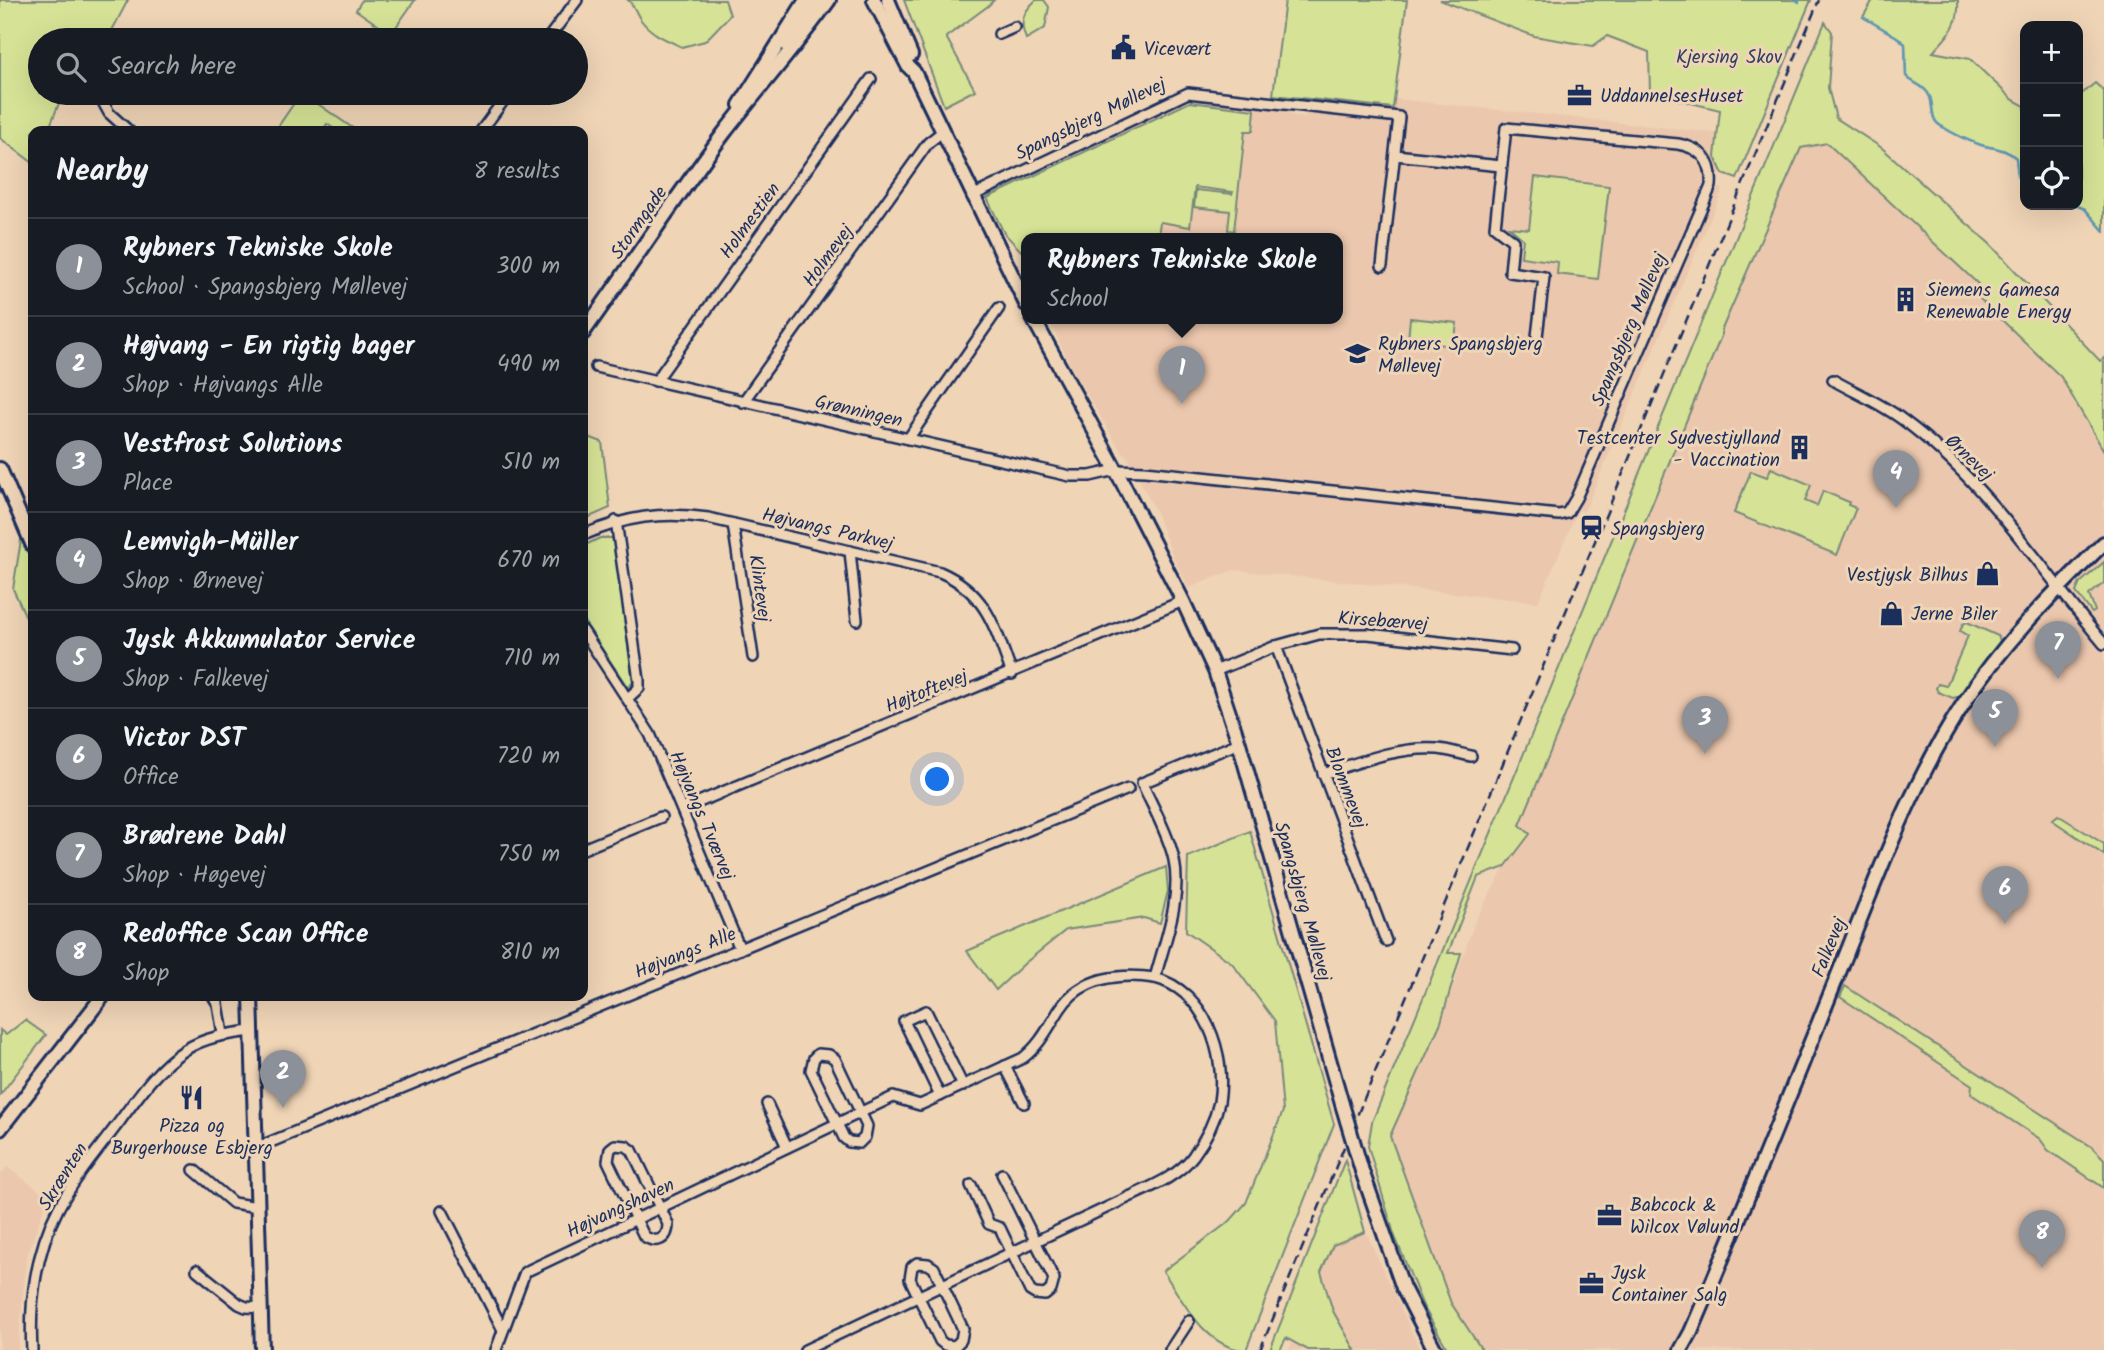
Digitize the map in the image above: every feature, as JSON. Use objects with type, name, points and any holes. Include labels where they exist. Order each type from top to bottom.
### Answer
[{"type":"street","points":[[556,28],[577,0]]},
{"type":"street","name":"Stormgade","points":[[588,326],[724,133],[806,0]]},
{"type":"street","points":[[783,59],[789,40],[817,0]]},
{"type":"street","name":"Stormgade","points":[[724,133],[764,86],[829,0]]},
{"type":"street","points":[[874,0],[908,66],[914,72],[1021,294]]},
{"type":"street","points":[[888,0],[914,62],[914,72]]},
{"type":"street","points":[[999,34],[1015,27]]},
{"type":"street","name":"Holmestien","points":[[656,381],[871,79]]},
{"type":"street","name":"Spangsbjerg Møllevej","points":[[972,196],[1188,93],[1399,117],[1382,266]]},
{"type":"street","points":[[105,105],[123,126]]},
{"type":"street","points":[[485,126],[500,105]]},
{"type":"street","name":"Spangsbjerg Møllevej","points":[[1116,470],[1550,515],[1567,513],[1711,187],[1712,172],[1704,155],[1692,146],[1506,128],[1495,227],[1513,241],[1510,272],[1544,276],[1536,345]]},
{"type":"street","name":"Holmevej","points":[[744,402],[928,143],[942,132]]},
{"type":"street","points":[[1395,155],[1502,166]]},
{"type":"street","points":[[908,439],[999,308]]},
{"type":"street","name":"Spangsbjerg Møllevej","points":[[1037,324],[1116,470],[1215,670],[1239,743],[1363,1171],[1403,1288],[1435,1350]]},
{"type":"street","name":"Grønningen","points":[[596,368],[1070,476],[1090,476],[1116,470]]},
{"type":"street","name":"Ørnevej","points":[[1833,380],[1903,419],[1960,468],[1984,494],[2104,644]]},
{"type":"street","points":[[0,470],[28,534]]},
{"type":"street","name":"Højvangs Parkvej","points":[[588,533],[616,521],[679,514],[940,572],[966,587],[987,609],[1012,674]]},
{"type":"street","points":[[616,521],[639,680],[639,688],[628,698]]},
{"type":"street","name":"Klintevej","points":[[733,524],[753,657]]},
{"type":"street","name":"Falkevej","points":[[1681,1350],[1695,1324],[1916,787],[1955,718],[2012,638],[2104,543]]},
{"type":"street","points":[[849,551],[858,620]]},
{"type":"street","name":"Højtoftevej","points":[[682,809],[1183,601]]},
{"type":"street","name":"Kirsebærvej","points":[[1215,670],[1276,646],[1319,634],[1368,634],[1512,650]]},
{"type":"street","name":"Højvangs Tværvej","points":[[588,638],[650,734],[740,948]]},
{"type":"street","name":"Blommevej","points":[[1276,646],[1386,941]]},
{"type":"street","points":[[805,1350],[1167,1178],[1192,1158],[1209,1132],[1219,1101],[1219,1066],[1212,1032],[1201,1011],[1185,994],[1155,978],[1174,906],[1176,883],[1174,858],[1142,783],[1239,743]]},
{"type":"street","points":[[1323,774],[1381,755],[1412,750],[1438,749],[1471,756]]},
{"type":"street","name":"Højvangs Alle","points":[[256,1148],[1128,789]]},
{"type":"street","points":[[588,847],[661,817]]},
{"type":"street","name":"Højvangshaven","points":[[496,1350],[525,1272],[893,1097],[920,1105],[1023,1058],[1036,1048],[1062,1006],[1080,989],[1102,979],[1129,974],[1155,978]]},
{"type":"street","points":[[0,1129],[97,1001]]},
{"type":"street","points":[[217,1001],[223,1034]]},
{"type":"street","points":[[251,1001],[262,1350]]},
{"type":"street","points":[[940,1096],[904,1021],[926,1011],[963,1086]]},
{"type":"street","name":"Skrænten","points":[[32,1350],[31,1305],[38,1268],[57,1211],[73,1184],[146,1086],[170,1060],[205,1039],[251,1031]]},
{"type":"street","points":[[818,1054],[829,1055],[835,1059],[861,1112],[867,1132],[859,1143],[849,1142],[811,1070],[818,1054]]},
{"type":"street","points":[[1005,1066],[1024,1103]]},
{"type":"street","points":[[767,1104],[787,1147]]},
{"type":"street","points":[[615,1145],[626,1146],[632,1150],[660,1207],[668,1224],[666,1235],[655,1241],[644,1236],[608,1161],[610,1149],[615,1145]]},
{"type":"street","points":[[194,1170],[233,1203],[258,1207]]},
{"type":"street","points":[[971,1185],[989,1224],[1000,1228],[1030,1290],[1035,1294],[1045,1295],[1051,1290],[1054,1279],[1002,1174]]},
{"type":"street","points":[[442,1211],[503,1330]]},
{"type":"street","points":[[917,1263],[928,1264],[934,1268],[963,1329],[961,1340],[955,1346],[945,1345],[940,1341],[918,1296],[910,1279],[912,1267],[917,1263]]},
{"type":"street","points":[[197,1270],[239,1304],[261,1308]]},
{"type":"street","points":[[1170,1350],[1189,1321]]},
{"type":"shaded area","name":"Rybners Spangsbjerg Møllevej","points":[[1357,95],[1734,135],[1716,186],[1723,189],[1584,512],[1578,510],[1538,602],[1233,570],[1189,588],[1156,512],[1129,459],[1118,446],[1072,369],[1051,324],[1343,324],[1343,233],[1021,233],[1021,252],[996,219],[1026,204],[1016,184],[1182,104],[1200,102],[1288,111],[1293,116],[1306,117],[1308,104],[1352,108]]},
{"type":"shaded area","points":[[1827,143],[1978,284],[1974,293],[2061,377],[2104,442],[2104,1350],[1482,1350],[1451,1303],[1390,1136],[1441,1022],[1475,921],[1505,867],[1530,834],[1519,825],[1722,329],[1801,148]]},
{"type":"shaded area","points":[[7,1167],[48,1197],[26,1259],[18,1350],[0,1350],[0,1176]]},
{"type":"shaded area","points":[[1366,1232],[1420,1350],[1289,1350],[1332,1244]]},
{"type":"green space","points":[[0,0],[128,0],[113,28],[28,28],[28,105],[58,105],[50,126],[28,126],[28,159],[0,138]]},
{"type":"green space","points":[[362,0],[415,0],[395,28],[382,28],[356,10]]},
{"type":"green space","points":[[628,0],[725,0],[730,15],[705,41],[682,47],[650,29]]},
{"type":"green space","points":[[904,0],[994,0],[946,37],[975,90],[944,106]]},
{"type":"green space","points":[[1036,0],[1044,0],[1049,7],[1045,28],[1026,39],[1024,18]]},
{"type":"green space","points":[[1285,0],[1407,0],[1393,108],[1273,95]]},
{"type":"green space","name":"Kjersing Skov","points":[[1440,0],[1811,0],[1737,179],[1723,174],[1715,157],[1720,110],[1650,93],[1649,52],[1607,36],[1593,46],[1534,36]]},
{"type":"green space","points":[[1873,0],[1958,0],[1955,23],[1933,52],[1970,59],[2020,103],[2020,179],[2016,158],[2012,155],[1971,141],[1937,123],[1933,117],[1928,93],[1906,76],[1905,44],[1863,17]]},
{"type":"green space","points":[[1825,22],[1832,32],[1828,88],[1836,118],[1882,148],[1990,244],[2100,361],[2104,358],[2104,451],[2061,377],[1974,293],[1978,284],[1827,143],[1801,148],[1722,329],[1520,825],[1530,834],[1505,867],[1478,877],[1448,953],[1461,953],[1441,1022],[1390,1136],[1451,1303],[1482,1350],[1448,1350],[1423,1306],[1394,1234],[1368,1146],[1372,1122]]},
{"type":"green space","points":[[2095,83],[2104,91],[2104,231],[2083,208],[2083,93]]},
{"type":"green space","points":[[1190,102],[1255,110],[1253,131],[1245,131],[1234,231],[1228,230],[1230,211],[1194,207],[1196,190],[1233,192],[1195,187],[1190,227],[1160,222],[1158,233],[1021,233],[1021,251],[1004,233],[987,198]]},
{"type":"green space","points":[[293,105],[319,105],[350,126],[327,124],[278,126]]},
{"type":"green space","points":[[1535,177],[1609,186],[1598,279],[1557,274],[1558,262],[1521,257],[1523,239],[1509,227],[1529,229]]},
{"type":"green space","points":[[1410,318],[1457,323],[1454,346],[1408,341]]},
{"type":"green space","points":[[588,437],[602,442],[610,508],[588,518]]},
{"type":"green space","points":[[1771,468],[1811,485],[1805,501],[1817,506],[1823,491],[1849,502],[1848,505],[1856,508],[1837,555],[1734,513],[1751,471],[1767,477]]},
{"type":"green space","points":[[600,538],[614,538],[633,682],[628,688],[588,628],[588,544]]},
{"type":"green space","points":[[21,540],[28,552],[28,621],[13,589]]},
{"type":"green space","points":[[2104,562],[2104,583],[2089,595],[2095,611],[2092,613],[2076,592],[2080,583]]},
{"type":"green space","points":[[1967,622],[1998,636],[2000,641],[1961,696],[1953,698],[1938,692],[1936,688],[1938,684],[1946,686],[1968,636],[1960,631]]},
{"type":"green space","points":[[2058,815],[2104,844],[2104,855],[2052,820]]},
{"type":"green space","points":[[1250,831],[1334,1124],[1246,1350],[1232,1348],[1208,1333],[1187,1309],[1163,1271],[1230,1221],[1246,1203],[1283,1111],[1275,1021],[1232,963],[1186,931],[1188,857]]},
{"type":"green space","points":[[1166,867],[1168,891],[1160,923],[1144,918],[1066,930],[996,990],[967,951]]},
{"type":"green space","points":[[1845,986],[2092,1147],[2104,1159],[2104,1188],[2048,1150],[2040,1139],[1971,1094],[1972,1085],[1840,997]]},
{"type":"green space","points":[[25,1020],[46,1035],[0,1095],[0,1030],[6,1035]]},
{"type":"green space","points":[[1345,1160],[1365,1232],[1333,1245],[1321,1272],[1333,1311],[1355,1350],[1308,1350],[1286,1338],[1280,1350],[1270,1350]]},
{"type":"waterway","points":[[1863,17],[1905,44],[1906,76],[1928,93],[1938,123],[1971,141],[2012,155],[2016,158],[2020,179]]},
{"type":"waterway","points":[[2083,208],[2104,231]]},
{"type":"railway","points":[[1260,1350],[1819,0]]},
{"type":"place","name":"Vicevært","points":[[1124,48]]},
{"type":"place","name":"UddannelsesHuset","points":[[1580,95]]},
{"type":"place","name":"Siemens Gamesa Renewable Energy","points":[[1906,300]]},
{"type":"place","name":"Rybners Spangsbjerg Møllevej","points":[[1358,354]]},
{"type":"place","name":"Rybners Tekniske Skole","points":[[1182,404]]},
{"type":"place","name":"Testcenter Sydvestjylland - Vaccination","points":[[1800,448]]},
{"type":"place","name":"Lemvigh-Müller","points":[[1896,508]]},
{"type":"place","name":"Spangsbjerg","points":[[1591,528]]},
{"type":"place","name":"Vestjysk Bilhus","points":[[1988,574]]},
{"type":"place","name":"Jerne Biler","points":[[1891,613]]},
{"type":"place","name":"Brødrene Dahl","points":[[2058,679]]},
{"type":"place","name":"Jysk Akkumulator Service","points":[[1995,747]]},
{"type":"place","name":"Vestfrost Solutions","points":[[1705,754]]},
{"type":"place","name":"Victor DST","points":[[2005,924]]},
{"type":"place","name":"Pizza og Burgerhouse Esbjerg","points":[[192,1097]]},
{"type":"place","name":"Højvang - En rigtig bager","points":[[283,1108]]},
{"type":"place","name":"Babcock & Wilcox Vølund","points":[[1610,1215]]},
{"type":"place","name":"Redoffice Scan Office","points":[[2042,1268]]},
{"type":"place","name":"Jysk Container Salg","points":[[1591,1283]]}]
